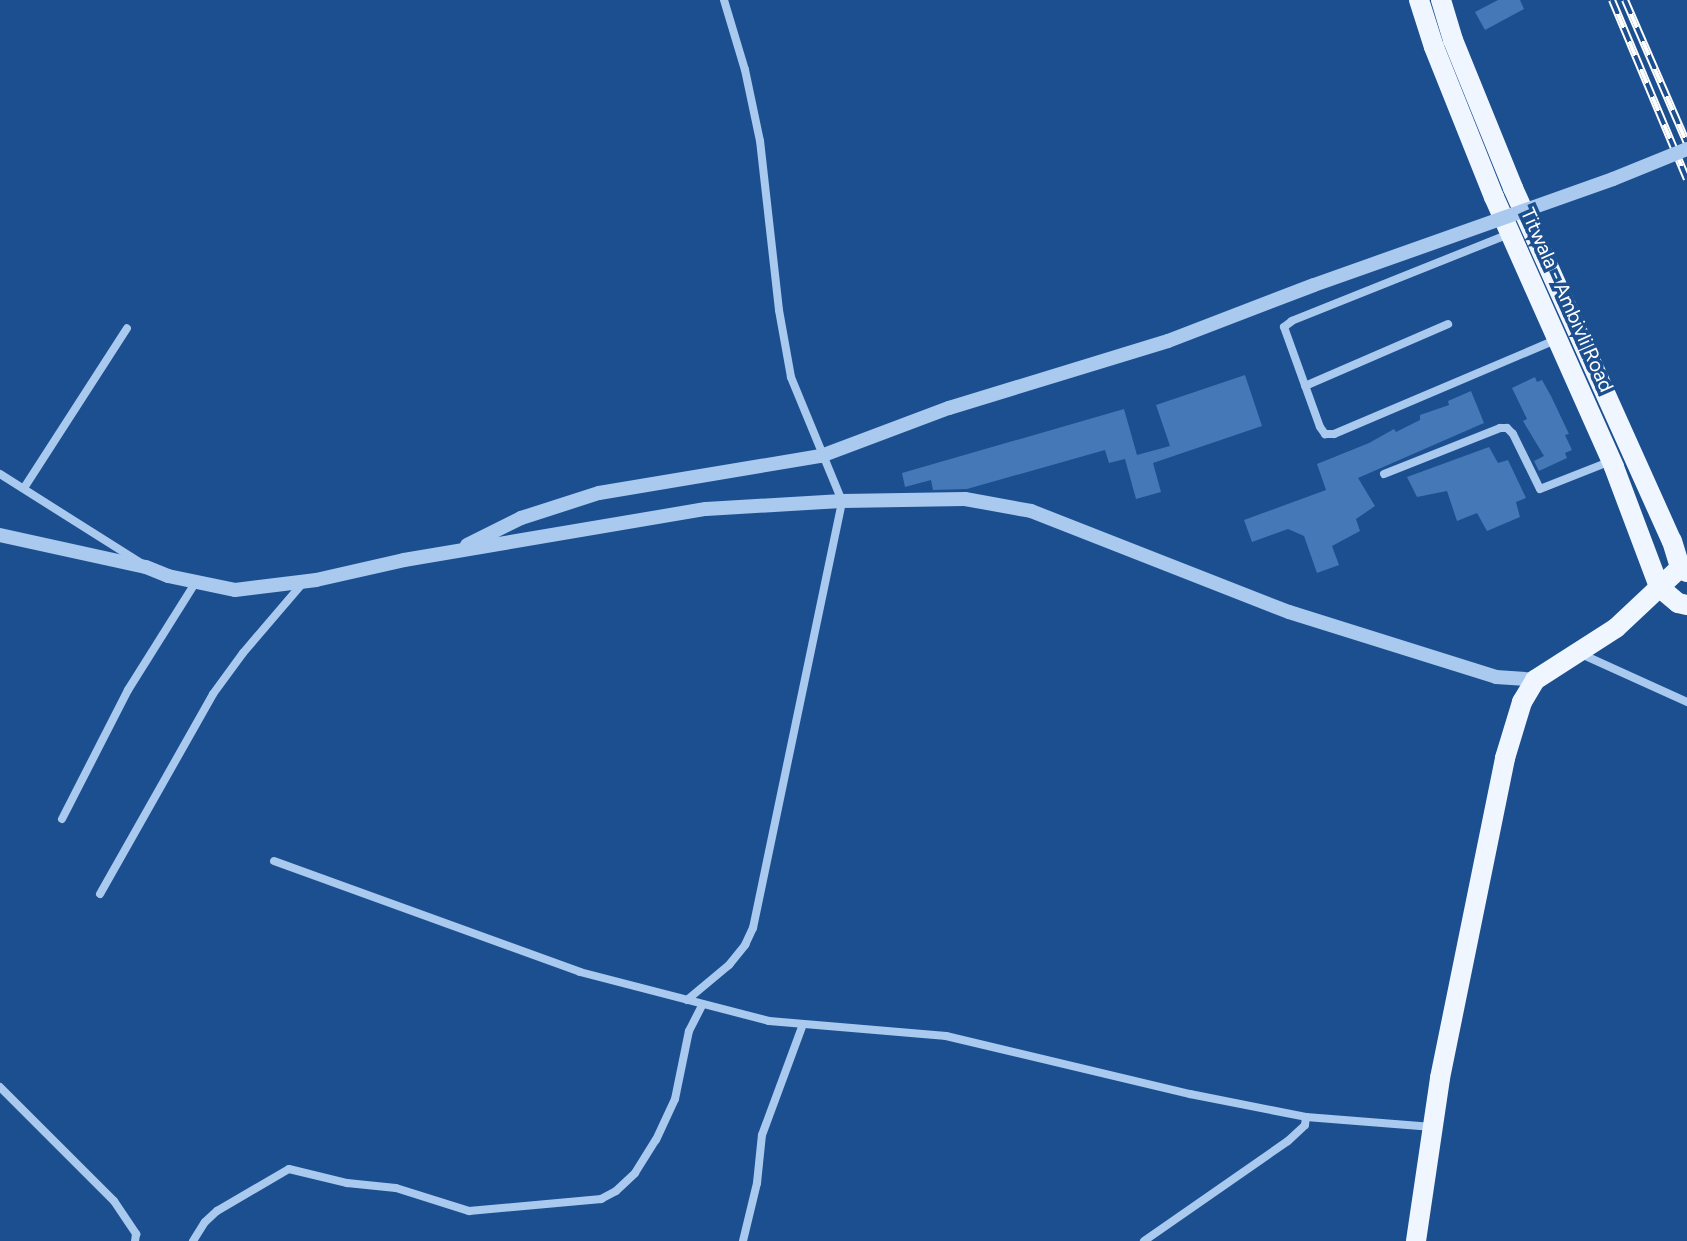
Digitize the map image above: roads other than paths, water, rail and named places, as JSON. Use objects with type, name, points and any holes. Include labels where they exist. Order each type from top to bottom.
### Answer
[{"type":"main road","name":"Titwala - Ambivli Road","points":[[1419,0],[1434,47],[1611,460],[1659,587]]},
{"type":"main road","name":"Titwala - Ambivli Road","points":[[1441,0],[1453,40],[1513,188],[1684,570]]},
{"type":"main road","points":[[1416,1241],[1440,1078],[1505,758],[1522,702],[1535,680],[1616,628],[1659,587],[1684,570]]},
{"type":"main road","points":[[1659,587],[1678,603],[1687,605]]},
{"type":"street","points":[[687,1000],[729,965],[745,945],[753,928],[842,501],[791,377],[779,310],[760,141],[745,70],[724,0]]},
{"type":"street","points":[[452,552],[521,518],[599,493],[821,456],[880,431],[1168,341],[1613,179],[1687,149]]},
{"type":"street","points":[[1513,232],[1292,321],[1284,327],[1320,427],[1325,434],[1334,434],[1559,339]]},
{"type":"street","points":[[1305,386],[1448,324]]},
{"type":"street","points":[[24,488],[127,328]]},
{"type":"street","points":[[1384,474],[1500,428],[1507,428],[1513,434],[1540,489],[1631,452]]},
{"type":"street","points":[[0,474],[146,567]]},
{"type":"street","points":[[0,535],[235,590],[304,581],[677,513],[842,501],[965,499],[1031,511],[1289,612],[1496,677],[1535,680]]},
{"type":"street","points":[[100,894],[213,694],[304,581]]},
{"type":"street","points":[[62,819],[128,690],[195,583]]},
{"type":"street","points":[[1576,652],[1687,702]]},
{"type":"street","points":[[274,861],[580,972],[769,1021],[946,1036],[1190,1094],[1306,1117],[1434,1128]]},
{"type":"street","points":[[193,1241],[217,1211],[289,1169],[347,1183],[396,1188],[469,1211],[601,1199],[616,1191],[635,1173],[656,1140],[675,1099],[689,1031],[703,1004]]},
{"type":"street","points":[[743,1241],[757,1183],[762,1135],[803,1024]]},
{"type":"street","points":[[0,1087],[114,1201],[136,1234],[135,1241]]},
{"type":"street","points":[[1144,1241],[1288,1141],[1305,1125],[1306,1117]]},
{"type":"railway","points":[[1612,0],[1687,179]]},
{"type":"railway","points":[[1625,0],[1687,143]]}]
